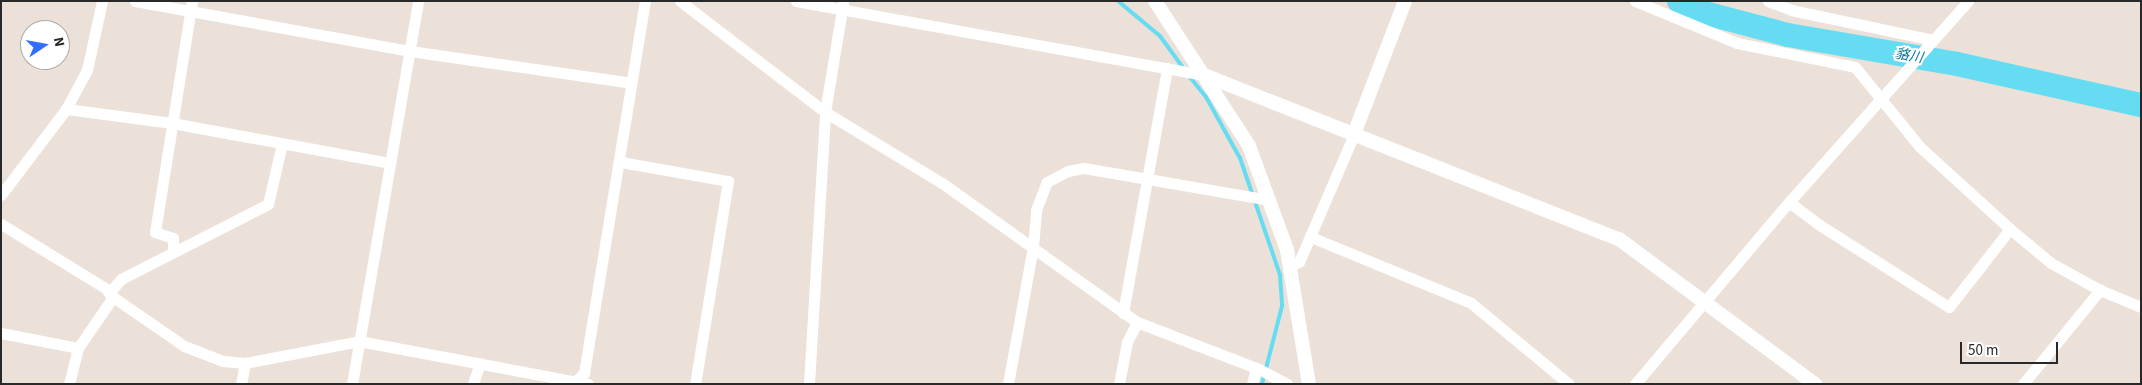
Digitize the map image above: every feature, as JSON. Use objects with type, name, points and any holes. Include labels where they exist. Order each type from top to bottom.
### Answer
[{"type":"street","points":[[1,195],[66,109],[87,70],[102,1]]},
{"type":"street","points":[[135,1],[192,7],[410,51],[631,83]]},
{"type":"street","points":[[352,384],[418,1]]},
{"type":"street","points":[[574,382],[584,373],[621,162],[631,83],[645,1]]},
{"type":"street","points":[[680,1],[825,112],[942,183],[1137,322],[1258,369],[1287,384]]},
{"type":"street","points":[[796,1],[843,5],[1200,74],[1619,239],[1704,300],[1815,384]]},
{"type":"street","points":[[1155,1],[1200,74],[1249,146],[1265,199],[1291,266],[1309,384]]},
{"type":"street","points":[[1291,266],[1299,262],[1311,237],[1354,134],[1405,1]]},
{"type":"street","points":[[1634,1],[1737,43],[1856,67],[1920,147],[2010,229],[2051,263],[2100,290],[2141,306]]},
{"type":"street","points":[[1768,1],[1792,10],[1933,40]]},
{"type":"street","points":[[1635,384],[1704,300],[1789,202],[1968,1]]},
{"type":"street","points":[[809,384],[825,112],[843,5]]},
{"type":"street","points":[[173,251],[173,238],[154,232],[192,7]]},
{"type":"street","points":[[1123,313],[1171,69]]},
{"type":"street","points":[[66,109],[172,123],[390,163]]},
{"type":"street","points":[[69,384],[78,348],[121,279],[272,201],[282,144]]},
{"type":"street","points":[[621,162],[728,181],[695,384]]},
{"type":"street","points":[[1008,384],[1033,247],[1036,210],[1048,182],[1068,172],[1084,168],[1265,199]]},
{"type":"street","points":[[1789,202],[1818,224],[1949,307],[2010,229]]},
{"type":"street","points":[[1,224],[111,295],[184,346],[223,361],[244,363],[305,349],[359,341],[588,384]]},
{"type":"street","points":[[1311,237],[1472,303],[1569,384]]},
{"type":"street","points":[[2023,384],[2100,290]]},
{"type":"street","points":[[1119,384],[1127,342],[1137,322]]},
{"type":"street","points":[[1,333],[78,348]]},
{"type":"street","points":[[240,384],[244,363]]},
{"type":"street","points":[[473,384],[480,363]]},
{"type":"street","points":[[1252,384],[1258,369]]},
{"type":"waterway","points":[[1118,1],[1160,36],[1183,68]]},
{"type":"waterway","name":"貉川","points":[[1679,1],[1701,12],[1788,35],[1957,64],[2141,105]]},
{"type":"waterway","points":[[1189,76],[1206,97],[1240,158],[1280,275],[1282,306],[1262,384]]}]
